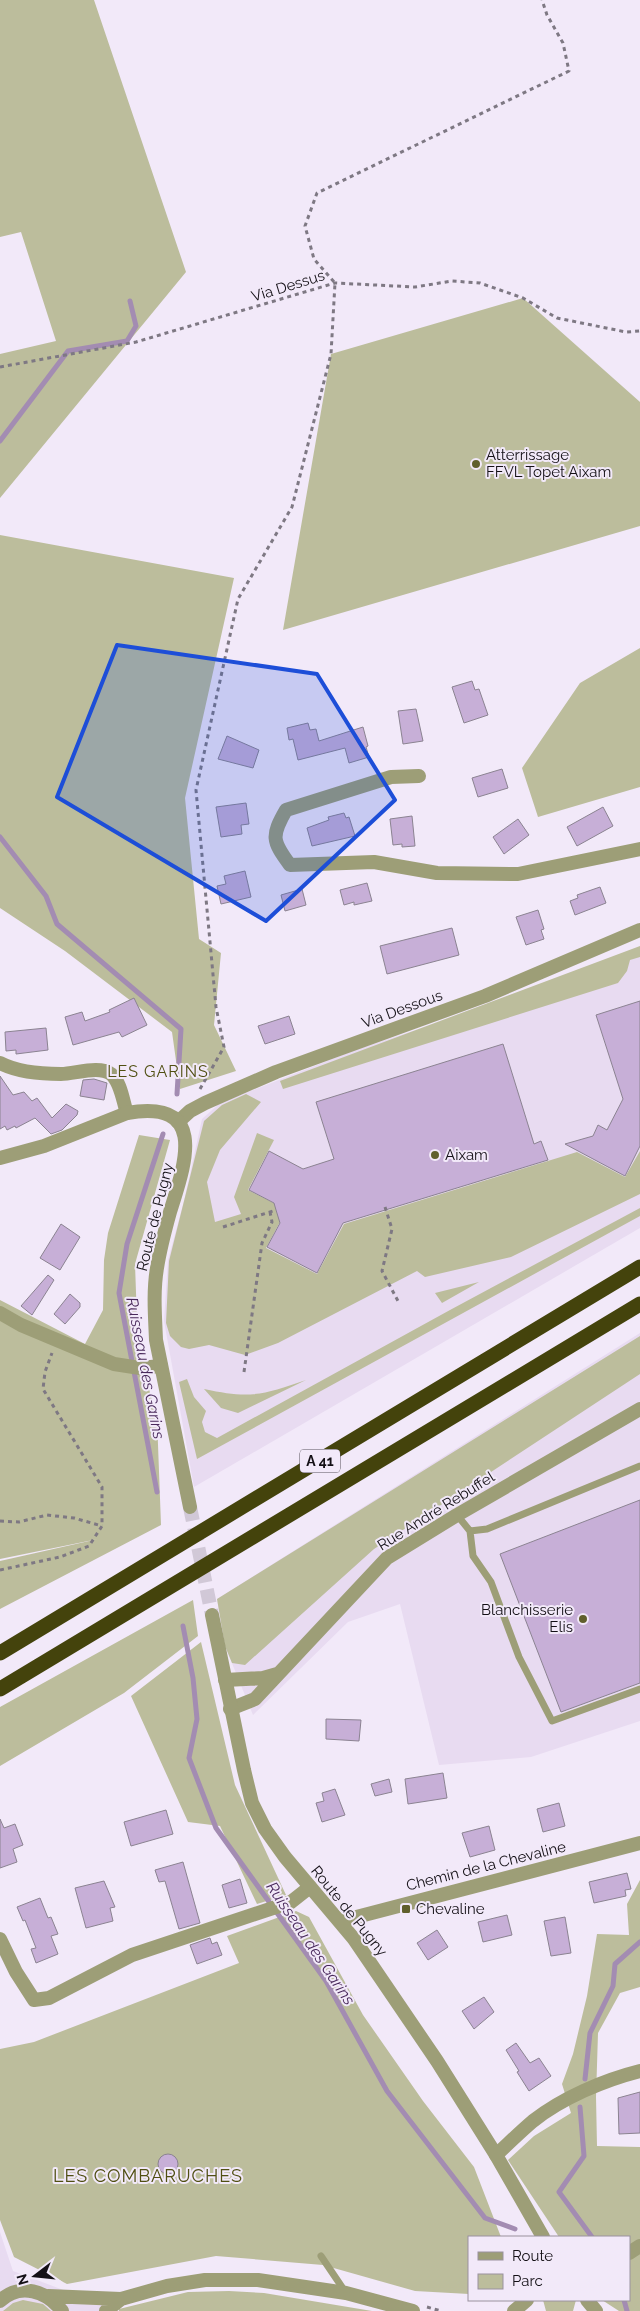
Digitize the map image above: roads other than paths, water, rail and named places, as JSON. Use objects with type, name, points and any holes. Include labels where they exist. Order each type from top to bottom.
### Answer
[{"type":"highway","name":"A 41","points":[[0,1653],[640,1267]]},
{"type":"highway","name":"A 41","points":[[0,1689],[640,1304]]},
{"type":"street","points":[[419,776],[391,777],[286,810],[275,829],[278,848],[290,866],[374,862],[437,873],[518,874],[640,849]]},
{"type":"street","name":"Via Dessous","points":[[178,1122],[190,1111],[205,1103],[276,1072],[485,996],[640,930]]},
{"type":"street","points":[[0,1063],[24,1071],[43,1073],[61,1074],[100,1070],[110,1073],[116,1079],[127,1113]]},
{"type":"street","points":[[0,1158],[44,1146],[127,1113],[141,1111],[164,1113],[178,1122]]},
{"type":"street","name":"Route de Pugny","points":[[178,1122],[186,1138],[187,1152],[157,1269],[154,1295],[156,1340],[190,1507]]},
{"type":"street","points":[[0,1313],[21,1326],[114,1364],[140,1368],[161,1366]]},
{"type":"street","name":"Rue André Rebuffel","points":[[230,1709],[255,1699],[387,1558],[457,1515],[640,1409]]},
{"type":"street","name":"Route de Pugny","points":[[212,1615],[230,1709],[252,1803],[265,1829],[310,1887],[341,1922],[437,2061],[496,2155],[540,2234]]},
{"type":"street","points":[[225,1680],[263,1678],[278,1673]]},
{"type":"street","name":"Chemin de la Chevaline","points":[[341,1922],[640,1843]]},
{"type":"street","points":[[0,1939],[16,1972],[34,2000],[49,1998],[132,1955],[218,1925],[266,1912],[292,1902],[310,1887]]},
{"type":"street","points":[[496,2155],[534,2120],[570,2098],[621,2076],[640,2071]]},
{"type":"street","points":[[1,2296],[27,2290],[48,2296],[121,2298],[167,2286],[206,2280],[258,2280],[346,2293],[413,2311]]},
{"type":"street","points":[[48,2296],[62,2311]]},
{"type":"street","points":[[106,2311],[121,2298]]},
{"type":"street","points":[[514,2311],[528,2301]]},
{"type":"street","points":[[588,2301],[596,2311]]},
{"type":"lane","points":[[470,1531],[487,1529],[640,1466]]},
{"type":"lane","points":[[457,1515],[470,1531],[473,1556],[491,1582],[519,1657],[552,1721],[640,1689]]},
{"type":"lane","points":[[321,2256],[346,2293]]},
{"type":"waterway","name":"Ruisseau des Garins","points":[[0,441],[68,351],[127,341],[136,326],[130,301]]},
{"type":"waterway","name":"Ruisseau des Garins","points":[[0,837],[46,896],[57,924],[181,1029],[177,1094]]},
{"type":"waterway","name":"Ruisseau des Garins","points":[[157,1492],[119,1293],[127,1244],[163,1134]]},
{"type":"waterway","name":"Ruisseau des Garins","points":[[183,1626],[193,1678],[197,1719],[189,1758],[216,1828],[326,1981],[387,2091],[485,2218],[515,2229]]},
{"type":"waterway","points":[[585,2079],[590,2033],[613,1986],[615,1964],[640,1942]]},
{"type":"waterway","points":[[580,2107],[584,2156],[559,2192],[591,2236]]},
{"type":"waterway","points":[[624,2301],[627,2311]]},
{"type":"tunnel","points":[[190,1507],[212,1615]]},
{"type":"place","name":"Atterrissage FFVL Topet Aixam","points":[[476,464]]},
{"type":"place","name":"Aixam","points":[[435,1155]]},
{"type":"place","name":"Blanchisserie Elis","points":[[583,1619]]},
{"type":"place","name":"Chevaline","points":[[406,1909]]},
{"type":"district","name":"LES GARINS","points":[[158,1071]]},
{"type":"district","name":"LES COMBARUCHES","points":[[148,2176]]}]
